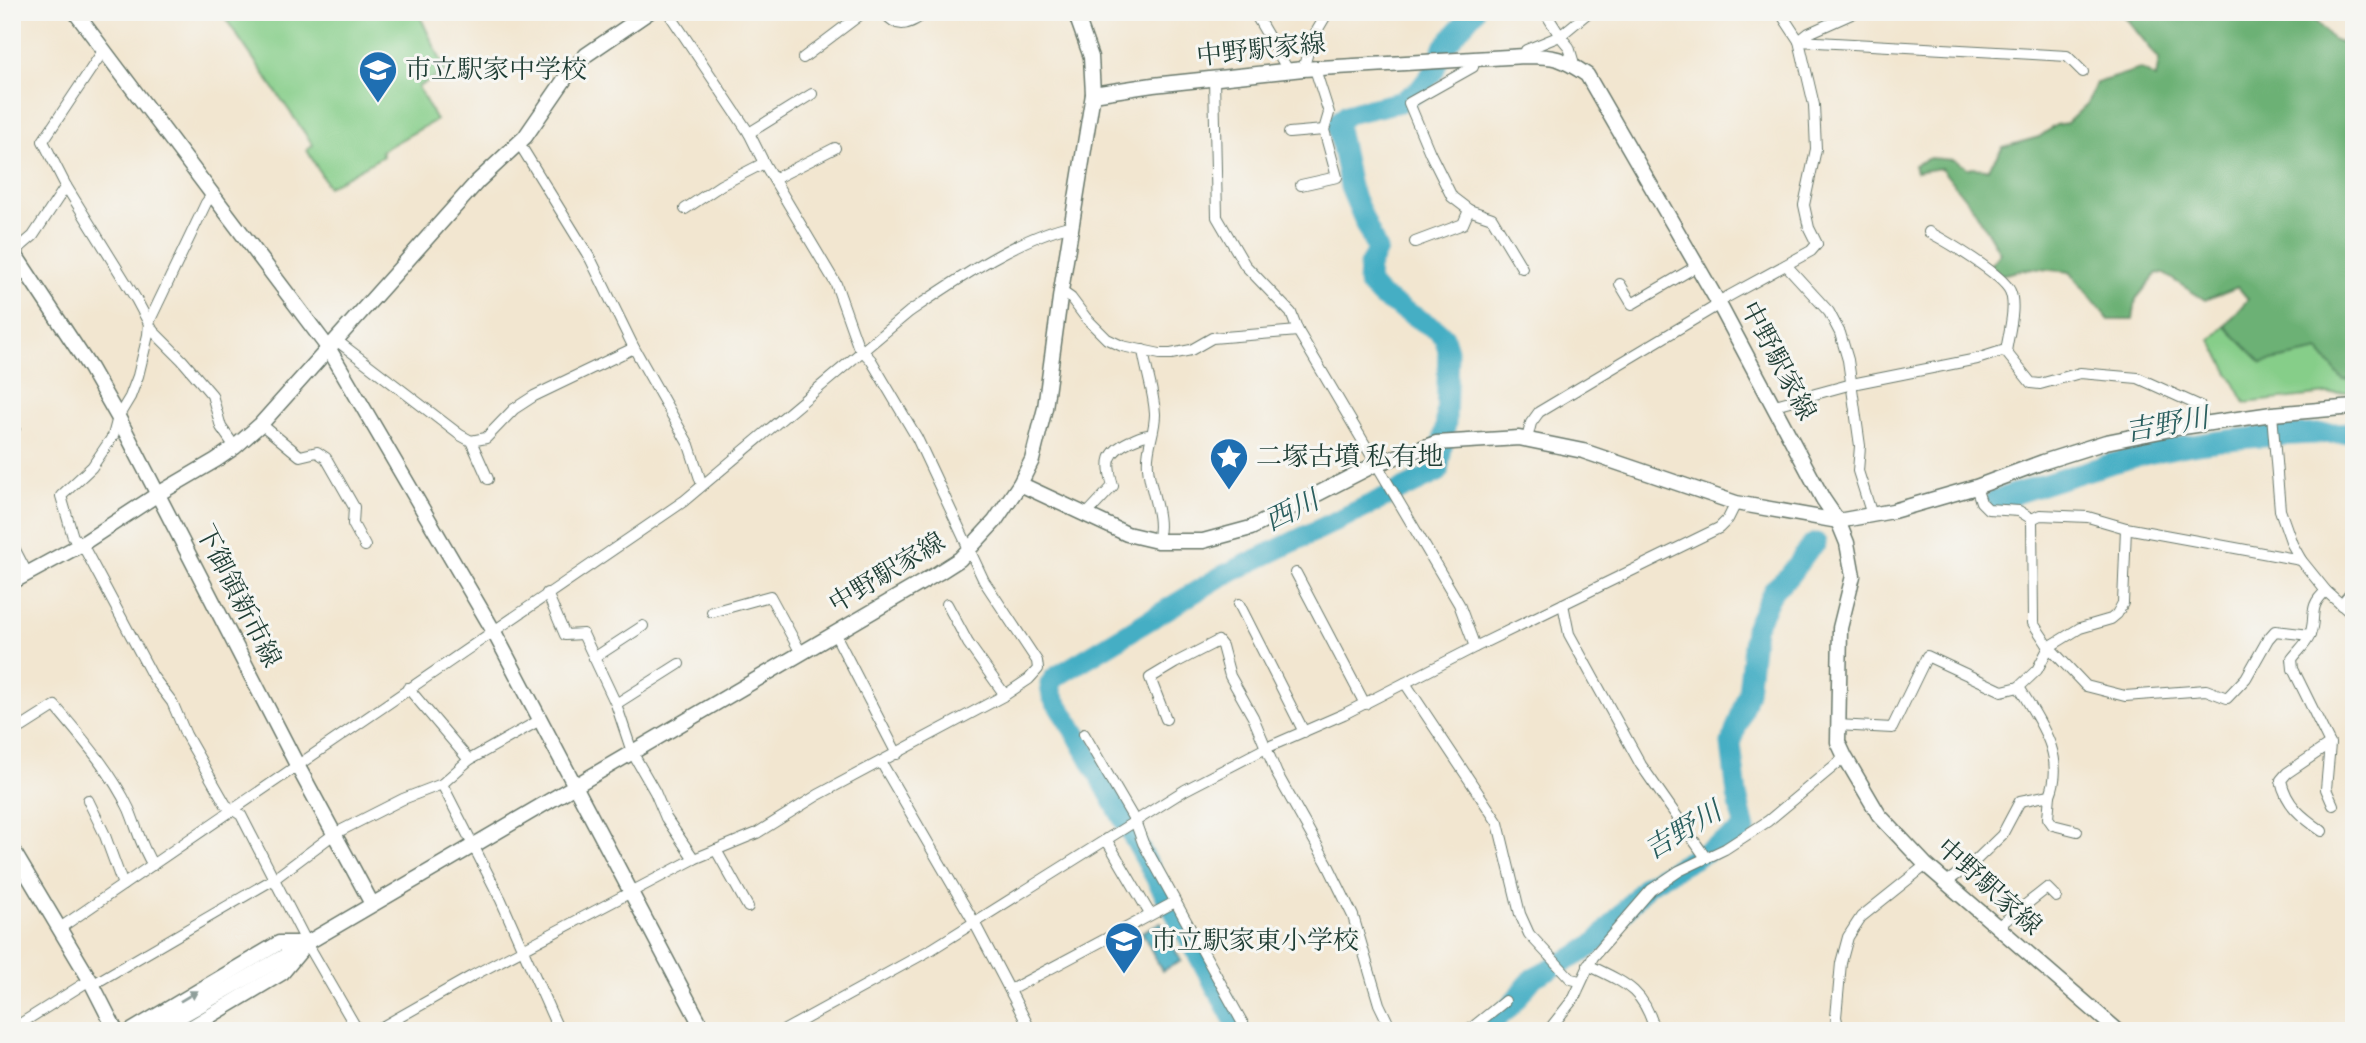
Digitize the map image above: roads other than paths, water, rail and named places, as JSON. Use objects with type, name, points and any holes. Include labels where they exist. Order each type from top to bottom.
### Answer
[{"type":"main road","points":[[75,12],[212,195],[333,344],[493,630],[704,1031]]},
{"type":"main road","points":[[12,582],[82,544],[235,447],[261,424],[477,182],[519,143],[569,73],[586,55],[649,12]]},
{"type":"main road","points":[[1075,12],[1091,57],[1093,94]]},
{"type":"main road","name":"中野駅家線","points":[[372,905],[938,573],[970,550],[995,521],[1020,484],[1032,460],[1045,408],[1093,94],[1288,70],[1552,56],[1587,75],[1718,302],[1823,499],[1838,520],[1847,543],[1853,576],[1840,628],[1837,726],[1838,742],[1844,757],[1879,815],[1926,865],[2118,1031]]},
{"type":"main road","name":"下御領新市線","points":[[16,255],[90,368],[118,417],[372,905]]},
{"type":"main road","points":[[1020,484],[1127,534],[1157,541],[1203,541],[1251,528],[1376,464],[1436,443],[1527,439],[1583,451],[1736,503],[1838,520],[1872,515],[1976,487],[2043,461],[2106,442],[2272,414],[2354,407]]},
{"type":"main road","points":[[12,849],[91,982],[116,1031]]},
{"type":"main road","points":[[160,1028],[372,905]]},
{"type":"main road","points":[[131,1031],[279,943],[307,943]]},
{"type":"main road","points":[[185,1031],[282,973],[307,943]]},
{"type":"street","points":[[375,1031],[522,949],[694,859],[757,833],[818,795],[1005,695],[1030,679],[1038,669],[1038,661],[984,581],[917,438],[871,360],[858,346],[836,284],[749,133],[668,12]]},
{"type":"street","points":[[803,58],[864,12]]},
{"type":"street","points":[[884,12],[892,23],[903,25],[929,12]]},
{"type":"street","points":[[1254,12],[1288,70]]},
{"type":"street","points":[[1301,186],[1337,177],[1324,130],[1329,113],[1309,69],[1312,39],[1328,12]]},
{"type":"street","points":[[1545,12],[1569,47],[1575,67]]},
{"type":"street","points":[[1525,56],[1526,50],[1559,36],[1589,12]]},
{"type":"street","points":[[1527,439],[1531,423],[1539,412],[1713,308],[1718,302],[1811,251],[1817,244],[1804,205],[1816,149],[1815,115],[1799,41],[1780,12]]},
{"type":"street","points":[[1799,41],[1809,33],[1856,12]]},
{"type":"street","points":[[1799,41],[2067,56],[2083,72]]},
{"type":"street","points":[[103,51],[43,141],[66,186],[153,331],[212,396],[221,426],[235,447]]},
{"type":"street","points":[[1475,58],[1473,67],[1409,103],[1452,197],[1469,210],[1492,218],[1522,268]]},
{"type":"street","points":[[1214,79],[1217,217],[1245,265],[1291,313],[1298,331],[1459,604],[1475,647]]},
{"type":"street","points":[[749,133],[812,94]]},
{"type":"street","points":[[1289,132],[1324,130]]},
{"type":"street","points":[[519,143],[591,260],[634,348],[689,445],[702,485]]},
{"type":"street","points":[[774,179],[835,148]]},
{"type":"street","points":[[685,209],[721,185],[764,163]]},
{"type":"street","points":[[12,275],[18,267],[16,255],[19,248],[33,236],[66,186]]},
{"type":"street","points":[[212,195],[149,322],[138,376],[118,417],[113,436],[92,467],[61,496],[74,537],[82,544],[153,677],[172,702],[186,735],[226,805],[241,815],[307,943],[358,1031]]},
{"type":"street","points":[[1415,242],[1463,223],[1469,210]]},
{"type":"street","points":[[60,928],[684,501],[909,312],[1020,245],[1054,229],[1073,225]]},
{"type":"street","points":[[1929,232],[1991,272],[2010,290],[2012,307],[2006,352],[2031,383],[2040,384],[2080,373],[2138,378],[2200,406],[2204,424]]},
{"type":"street","points":[[1786,265],[1829,312],[1840,333],[1852,384],[1860,446],[1858,471],[1872,515]]},
{"type":"street","points":[[1620,284],[1632,304],[1697,266]]},
{"type":"street","points":[[1061,291],[1071,298],[1107,339],[1122,346],[1143,350],[1171,354],[1191,350],[1212,338],[1298,331]]},
{"type":"street","points":[[333,344],[471,441],[488,479]]},
{"type":"street","points":[[471,441],[486,438],[514,409],[534,396],[634,348]]},
{"type":"street","points":[[1143,350],[1155,411],[1154,429],[1148,443],[1148,467],[1161,527],[1157,541]]},
{"type":"street","points":[[1775,405],[1852,384],[2006,352]]},
{"type":"street","points":[[2272,414],[2280,510],[2292,544],[2326,591],[2354,616]]},
{"type":"street","points":[[261,424],[300,456],[317,452],[326,458],[354,507],[353,524],[365,546]]},
{"type":"street","points":[[1085,516],[1113,486],[1108,469],[1111,453],[1145,434],[1152,435]]},
{"type":"street","points":[[1976,487],[1981,502],[1988,509],[2019,511],[2032,519]]},
{"type":"street","points":[[783,1031],[932,949],[1185,790],[1719,528],[1728,519],[1736,503]]},
{"type":"street","points":[[2032,519],[2040,515],[2088,517],[2126,528],[2301,560]]},
{"type":"street","points":[[2032,519],[2032,623],[2049,647],[2086,686],[2125,696],[2206,690],[2227,698],[2246,678],[2275,631],[2310,635]]},
{"type":"street","points":[[1837,726],[1892,728],[1927,656],[2002,691],[2019,687],[2037,670],[2049,647],[2080,628],[2111,619],[2118,614],[2123,603],[2126,528]]},
{"type":"street","points":[[12,544],[27,573]]},
{"type":"street","points":[[1296,573],[1365,704]]},
{"type":"street","points":[[2341,605],[2354,589]]},
{"type":"street","points":[[2326,591],[2316,599],[2310,635],[2292,659],[2293,669],[2330,744],[2326,789],[2333,805]]},
{"type":"street","points":[[547,593],[565,635],[583,634],[616,704],[632,752],[655,792],[666,818],[694,859]]},
{"type":"street","points":[[712,612],[770,596],[801,653]]},
{"type":"street","points":[[947,604],[968,643],[1005,695]]},
{"type":"street","points":[[1239,604],[1304,732]]},
{"type":"street","points":[[1563,604],[1569,634],[1641,765],[1703,855]]},
{"type":"street","points":[[594,658],[643,626]]},
{"type":"street","points":[[835,634],[897,754]]},
{"type":"street","points":[[1166,719],[1150,678],[1218,641],[1222,646],[1230,676],[1253,717],[1277,774],[1353,916],[1380,1004],[1392,1031]]},
{"type":"street","points":[[616,704],[679,664]]},
{"type":"street","points":[[1405,683],[1498,823],[1520,914],[1529,934],[1571,979],[1580,981]]},
{"type":"street","points":[[2019,687],[2049,736],[2055,758],[2056,781],[2050,795],[2048,818],[2053,825],[2077,831]]},
{"type":"street","points":[[408,688],[469,760]]},
{"type":"street","points":[[22,727],[55,706],[93,752],[121,797],[144,852],[153,864]]},
{"type":"street","points":[[12,1029],[274,879],[334,834],[403,799],[442,784],[469,760],[540,720]]},
{"type":"street","points":[[1084,734],[1135,821],[1143,843],[1247,1031]]},
{"type":"street","points":[[2322,831],[2297,814],[2281,780],[2330,744]]},
{"type":"street","points":[[1548,1031],[1574,998],[1588,965],[1651,890],[1703,855],[1725,849],[1768,821],[1844,757]]},
{"type":"street","points":[[881,762],[974,922],[1031,1031]]},
{"type":"street","points":[[442,784],[501,900],[559,1031]]},
{"type":"street","points":[[1945,883],[1972,864],[2002,835],[2020,801],[2050,795]]},
{"type":"street","points":[[88,800],[104,833],[123,885]]},
{"type":"street","points":[[1106,839],[1155,912]]},
{"type":"street","points":[[716,850],[748,907]]},
{"type":"street","points":[[1839,1031],[1836,1017],[1841,962],[1848,937],[1861,918],[1926,865]]},
{"type":"street","points":[[1996,928],[2047,888],[2056,897]]},
{"type":"street","points":[[1010,990],[1175,902]]},
{"type":"street","points":[[1588,965],[1625,983],[1640,996],[1650,1010],[1655,1031]]},
{"type":"street","points":[[1468,1031],[1505,1001]]},
{"type":"water","points":[[1161,922],[1181,961],[1162,971],[1142,932]]},
{"type":"waterway","name":"西川","points":[[1240,1031],[1077,735],[1052,696],[1050,684],[1054,678],[1220,577],[1438,472],[1446,422],[1448,350],[1444,337],[1437,330],[1382,297],[1368,283],[1369,266],[1377,250],[1350,187],[1337,123],[1347,114],[1400,102],[1418,91],[1434,71],[1444,47],[1474,12]]},
{"type":"waterway","name":"吉野川","points":[[1995,500],[2095,468],[2198,444],[2354,432]]},
{"type":"waterway","name":"吉野川","points":[[1482,1031],[1507,1010],[1534,977],[1583,952],[1599,940],[1648,884],[1745,830],[1737,795],[1731,744],[1748,692],[1755,628],[1774,589],[1789,576],[1816,543]]},
{"type":"place","name":"市立駅家中学校","points":[[378,104]]},
{"type":"place","name":"二塚古墳 私有地","points":[[1229,491]]},
{"type":"place","name":"市立駅家東小学校","points":[[1124,975]]}]
